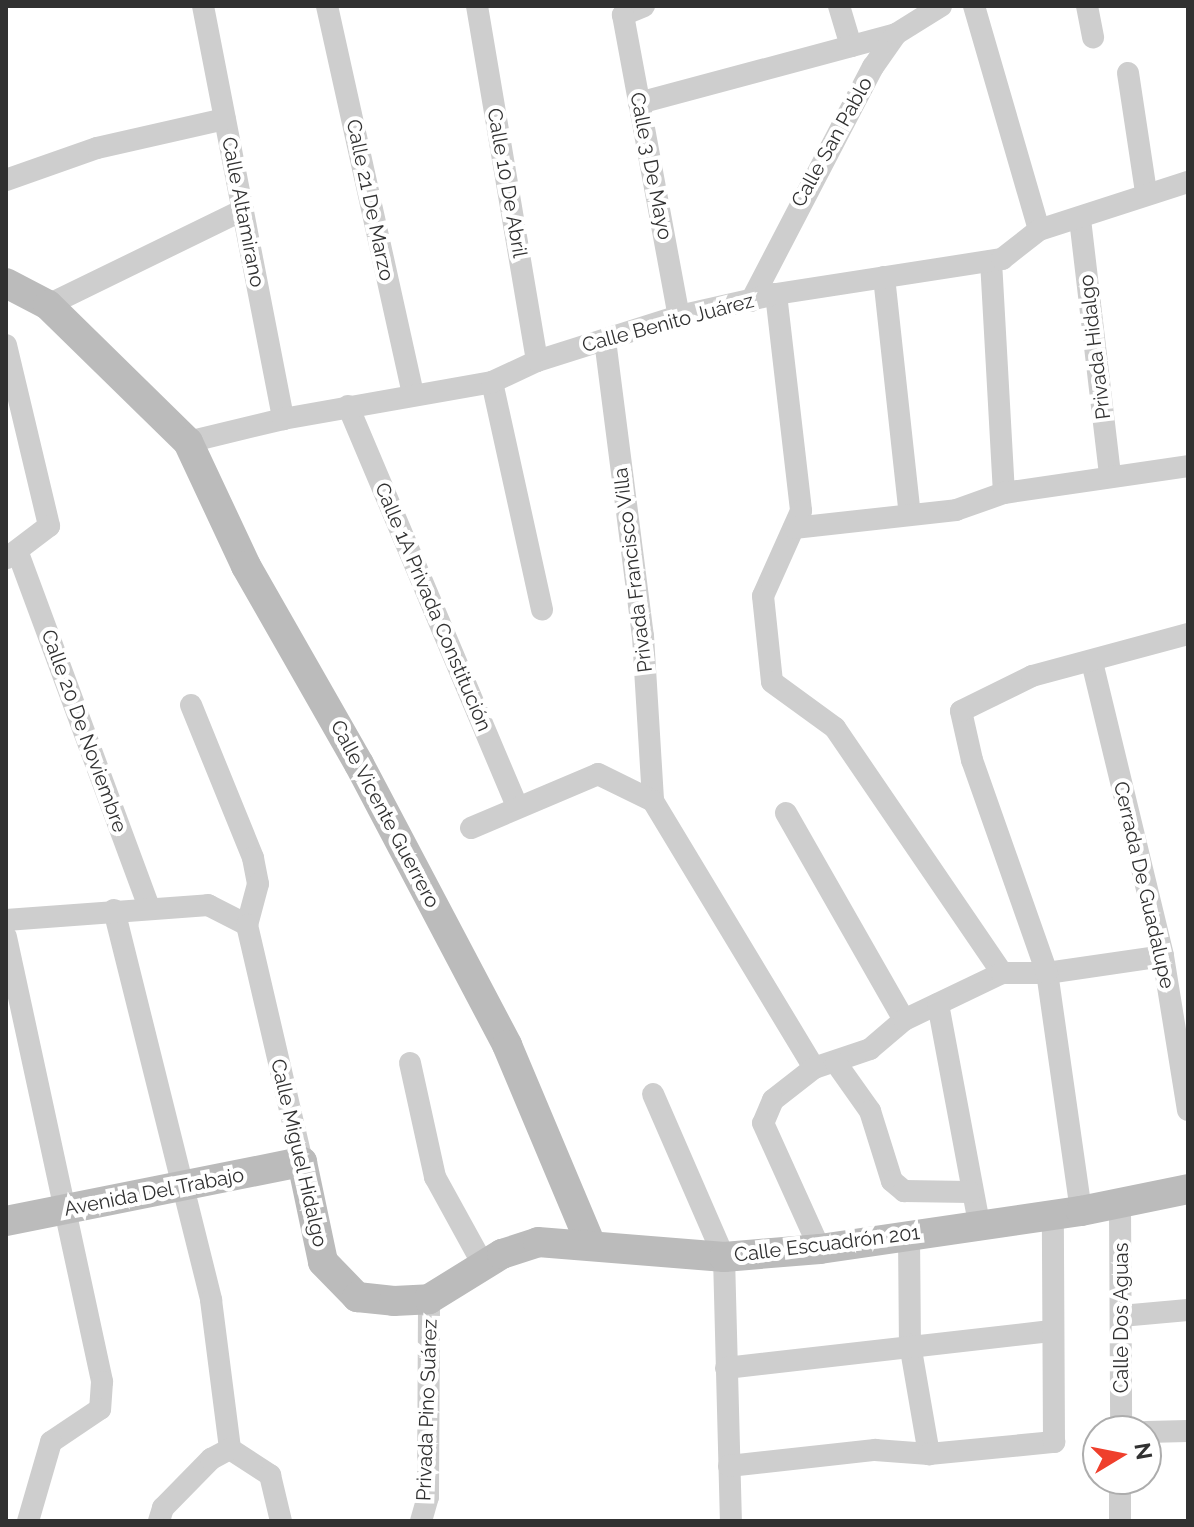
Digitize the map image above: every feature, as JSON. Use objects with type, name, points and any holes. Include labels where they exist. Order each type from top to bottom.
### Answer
[{"type":"street","name":"Calle Altamirano","points":[[203,6],[283,419]]},
{"type":"street","name":"Calle 21 De Marzo","points":[[327,6],[413,395]]},
{"type":"street","name":"Calle 10 De Abril","points":[[477,6],[537,361]]},
{"type":"street","name":"Calle 3 De Mayo","points":[[644,6],[623,15],[679,316]]},
{"type":"street","points":[[839,6],[851,46]]},
{"type":"street","name":"Calle San Pablo","points":[[751,301],[781,236],[896,34],[941,6]]},
{"type":"street","points":[[974,6],[1039,230]]},
{"type":"street","points":[[1087,6],[1093,37]]},
{"type":"street","points":[[639,103],[896,34]]},
{"type":"street","points":[[1128,73],[1146,192]]},
{"type":"street","points":[[6,180],[97,148],[225,119]]},
{"type":"street","points":[[1188,182],[1188,189]]},
{"type":"street","name":"Calle Benito Juárez","points":[[188,442],[348,406],[492,382],[537,361],[679,316],[776,294],[1002,259],[1039,230],[1080,219],[1146,192],[1188,182]]},
{"type":"street","points":[[48,305],[243,210]]},
{"type":"street","name":"Privada Hidalgo","points":[[1080,219],[1110,476]]},
{"type":"street","points":[[991,261],[1004,493]]},
{"type":"street","points":[[884,277],[910,515]]},
{"type":"street","name":"Calle Vicente Guerrero","points":[[6,283],[48,305],[188,442],[246,566],[359,764],[507,1045],[591,1245]]},
{"type":"street","points":[[776,294],[801,511],[763,596],[772,682],[835,728],[1002,973]]},
{"type":"street","name":"Privada Francisco Villa","points":[[605,340],[643,636],[653,801]]},
{"type":"street","points":[[6,345],[13,407],[49,526],[12,556]]},
{"type":"street","points":[[492,382],[542,610]]},
{"type":"street","name":"Calle 1A Privada Constitución","points":[[348,406],[518,808]]},
{"type":"street","points":[[794,528],[956,510],[1004,493],[1188,466]]},
{"type":"street","name":"Calle 20 De Noviembre","points":[[12,556],[149,908]]},
{"type":"street","points":[[729,1466],[875,1450],[929,1454],[1054,1442],[1053,1331],[1067,1213],[1047,973],[972,760],[961,711],[1032,676],[1188,634]]},
{"type":"street","name":"Cerrada De Guadalupe","points":[[1092,662],[1163,956],[1188,1110]]},
{"type":"street","points":[[6,920],[208,905],[247,925],[258,884],[253,858],[191,705]]},
{"type":"street","points":[[471,828],[598,774],[653,801],[825,1066],[870,1111],[892,1181],[904,1191],[970,1192]]},
{"type":"street","points":[[786,813],[904,1020]]},
{"type":"street","points":[[114,910],[211,1300],[230,1449],[270,1475],[281,1521]]},
{"type":"street","name":"Calle Miguel Hidalgo","points":[[247,925],[323,1262],[357,1297],[429,1299]]},
{"type":"street","points":[[6,937],[102,1382],[100,1409],[51,1442],[28,1521]]},
{"type":"street","points":[[820,1249],[763,1123],[773,1100],[825,1066],[870,1049],[904,1020],[1002,973],[1047,973],[1163,956]]},
{"type":"street","points":[[938,1004],[970,1192],[979,1223]]},
{"type":"street","points":[[410,1063],[435,1177],[484,1266]]},
{"type":"street","points":[[653,1094],[724,1257],[731,1521]]},
{"type":"street","name":"Avenida Del Trabajo","points":[[6,1221],[184,1188],[302,1162]]},
{"type":"street","name":"Calle Escuadrón 201","points":[[429,1299],[484,1266],[538,1242],[724,1257],[820,1249],[979,1223],[1067,1213],[1120,1205],[1188,1189]]},
{"type":"street","name":"Calle Dos Aguas","points":[[1120,1205],[1121,1415]]},
{"type":"street","points":[[909,1235],[910,1344],[929,1454]]},
{"type":"street","name":"Privada Pino Suárez","points":[[421,1521],[428,1497],[429,1299]]},
{"type":"street","points":[[1121,1316],[1188,1310]]},
{"type":"street","points":[[726,1368],[910,1344],[1053,1331]]},
{"type":"street","points":[[1162,1432],[1188,1431]]},
{"type":"street","points":[[159,1521],[163,1508],[192,1478],[230,1449]]},
{"type":"street","points":[[1120,1495],[1120,1521]]}]
